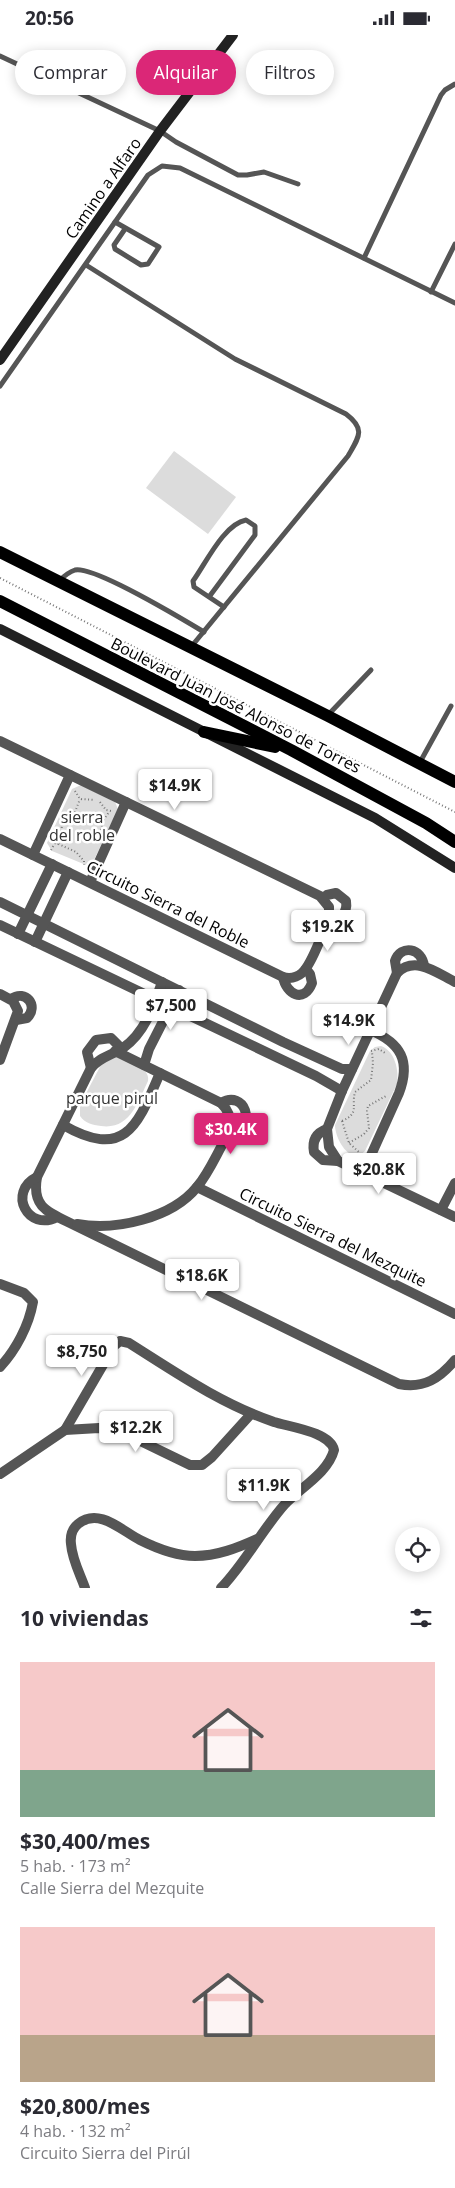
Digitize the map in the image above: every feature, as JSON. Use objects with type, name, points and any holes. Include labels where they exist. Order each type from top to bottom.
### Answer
[{"type":"main road","name":"Boulevard Juan José Alonso de Torres","points":[[0,552],[328,716],[455,782]]},
{"type":"main road","name":"Boulevard Juan José Alonso de Torres","points":[[0,601],[291,750],[426,823],[455,842]]},
{"type":"main road","points":[[204,732],[291,750]]},
{"type":"street","name":"Camino a Alfaro","points":[[0,360],[160,131],[233,35]]},
{"type":"street","points":[[0,629],[384,822],[455,868]]},
{"type":"street","points":[[0,741],[323,898],[330,907],[328,920],[306,969],[294,977],[283,977],[289,992],[303,994],[307,991],[312,983],[310,974],[306,969]]},
{"type":"street","points":[[33,855],[70,775]]},
{"type":"street","points":[[90,882],[126,802]]},
{"type":"street","name":"Circuito Sierra del Roble","points":[[0,839],[283,977]]},
{"type":"street","points":[[18,934],[52,864]]},
{"type":"street","points":[[35,942],[68,872]]},
{"type":"street","points":[[323,898],[336,893],[346,901],[347,906],[343,915],[328,920]]},
{"type":"street","points":[[0,902],[292,1046],[342,1069],[352,1069]]},
{"type":"street","points":[[0,925],[316,1075],[342,1091]]},
{"type":"street","points":[[397,973],[394,961],[404,950],[409,949],[418,953],[424,966]]},
{"type":"street","points":[[338,1161],[329,1147],[327,1129],[342,1091],[397,973],[409,965],[424,966],[455,981]]},
{"type":"street","points":[[440,974],[455,992]]},
{"type":"street","points":[[162,982],[156,1000],[137,1036],[119,1050],[103,1056],[90,1068],[64,1125],[37,1177],[35,1188],[37,1198],[42,1206],[57,1217],[399,1384],[409,1386],[428,1383],[448,1369],[455,1360]]},
{"type":"street","points":[[144,1065],[149,1049],[179,990]]},
{"type":"street","points":[[0,994],[11,999],[17,1007],[16,1019],[0,1060]]},
{"type":"street","points":[[11,999],[21,995],[26,997],[32,1005],[32,1010],[27,1018],[16,1019]]},
{"type":"street","points":[[363,1173],[399,1093],[404,1079],[405,1068],[402,1056],[391,1041],[370,1030]]},
{"type":"street","points":[[68,1222],[103,1226],[138,1221],[170,1207],[197,1187],[230,1131],[230,1115],[221,1103],[144,1065],[119,1050],[111,1038],[106,1037],[96,1040],[87,1052],[90,1068]]},
{"type":"street","points":[[64,1125],[86,1137],[96,1139],[112,1139],[122,1136],[139,1120],[160,1073]]},
{"type":"street","points":[[221,1103],[235,1100],[246,1111],[243,1125],[230,1131]]},
{"type":"street","points":[[327,1129],[317,1135],[314,1140],[314,1152],[323,1160],[338,1161],[455,1217]]},
{"type":"street","points":[[37,1177],[27,1184],[24,1189],[22,1195],[24,1207],[36,1219],[47,1221],[57,1217]]},
{"type":"street","points":[[441,1211],[455,1183]]},
{"type":"street","name":"Circuito Sierra del Mezquite","points":[[197,1187],[455,1313]]},
{"type":"street","points":[[0,1284],[24,1293],[34,1302],[31,1314],[9,1357],[0,1367]]},
{"type":"street","points":[[1,1476],[31,1452],[65,1430],[114,1346],[120,1341],[129,1343],[189,1381],[251,1414],[326,1438],[334,1450],[326,1466],[285,1505],[257,1539],[249,1555],[221,1588]]},
{"type":"street","points":[[65,1430],[100,1428],[124,1433],[190,1465],[202,1465],[212,1457],[251,1414]]},
{"type":"street","points":[[84,1588],[70,1538],[74,1527],[88,1519],[96,1518],[109,1521],[140,1541],[170,1552],[194,1556],[223,1553],[257,1539]]},
{"type":"lane","points":[[0,56],[160,131],[184,147],[238,175],[264,172],[298,183]]},
{"type":"lane","points":[[364,259],[441,95],[455,84]]},
{"type":"lane","points":[[0,386],[148,175],[162,165],[180,168],[455,303]]},
{"type":"lane","points":[[115,223],[126,229],[159,247],[148,264],[141,265],[116,249],[114,245],[126,229]]},
{"type":"lane","points":[[431,291],[455,244]]},
{"type":"lane","points":[[86,265],[234,359],[346,414],[357,425],[359,430],[356,442],[348,456],[191,647]]},
{"type":"lane","points":[[209,597],[255,535],[255,526],[246,520],[238,521],[228,529],[193,581],[194,587],[209,597],[224,607]]},
{"type":"lane","points":[[58,581],[74,570],[87,571],[108,580],[204,632]]},
{"type":"lane","points":[[328,716],[371,670]]},
{"type":"lane","points":[[419,764],[451,706]]},
{"type":"path","points":[[0,578],[455,813]]},
{"type":"path","points":[[72,789],[80,799],[99,801],[107,811],[115,809]]},
{"type":"path","points":[[51,850],[60,839],[62,825],[75,812],[80,799]]},
{"type":"path","points":[[48,839],[79,854],[83,859],[84,865]]},
{"type":"path","points":[[342,1121],[350,1116],[354,1110],[355,1092],[372,1080],[373,1063],[371,1051],[379,1049],[388,1056]]},
{"type":"path","points":[[349,1143],[364,1134],[368,1128],[368,1106],[388,1094]]},
{"type":"path","points":[[338,1119],[342,1121],[349,1143],[355,1150],[363,1154]]},
{"type":"green space","points":[[174,451],[236,497],[208,534],[146,488]]},
{"type":"green space","name":"sierra del roble","points":[[81,785],[115,802],[118,809],[94,860],[86,865],[52,851],[47,843],[72,789]]},
{"type":"green space","points":[[381,1046],[386,1048],[393,1057],[397,1073],[397,1084],[365,1151],[359,1155],[354,1155],[344,1149],[335,1125],[370,1051],[375,1047]]},
{"type":"green space","name":"parque pirul","points":[[115,1055],[142,1068],[148,1076],[148,1081],[132,1113],[126,1119],[119,1124],[111,1126],[92,1124],[80,1116],[80,1105],[103,1061]]}]
